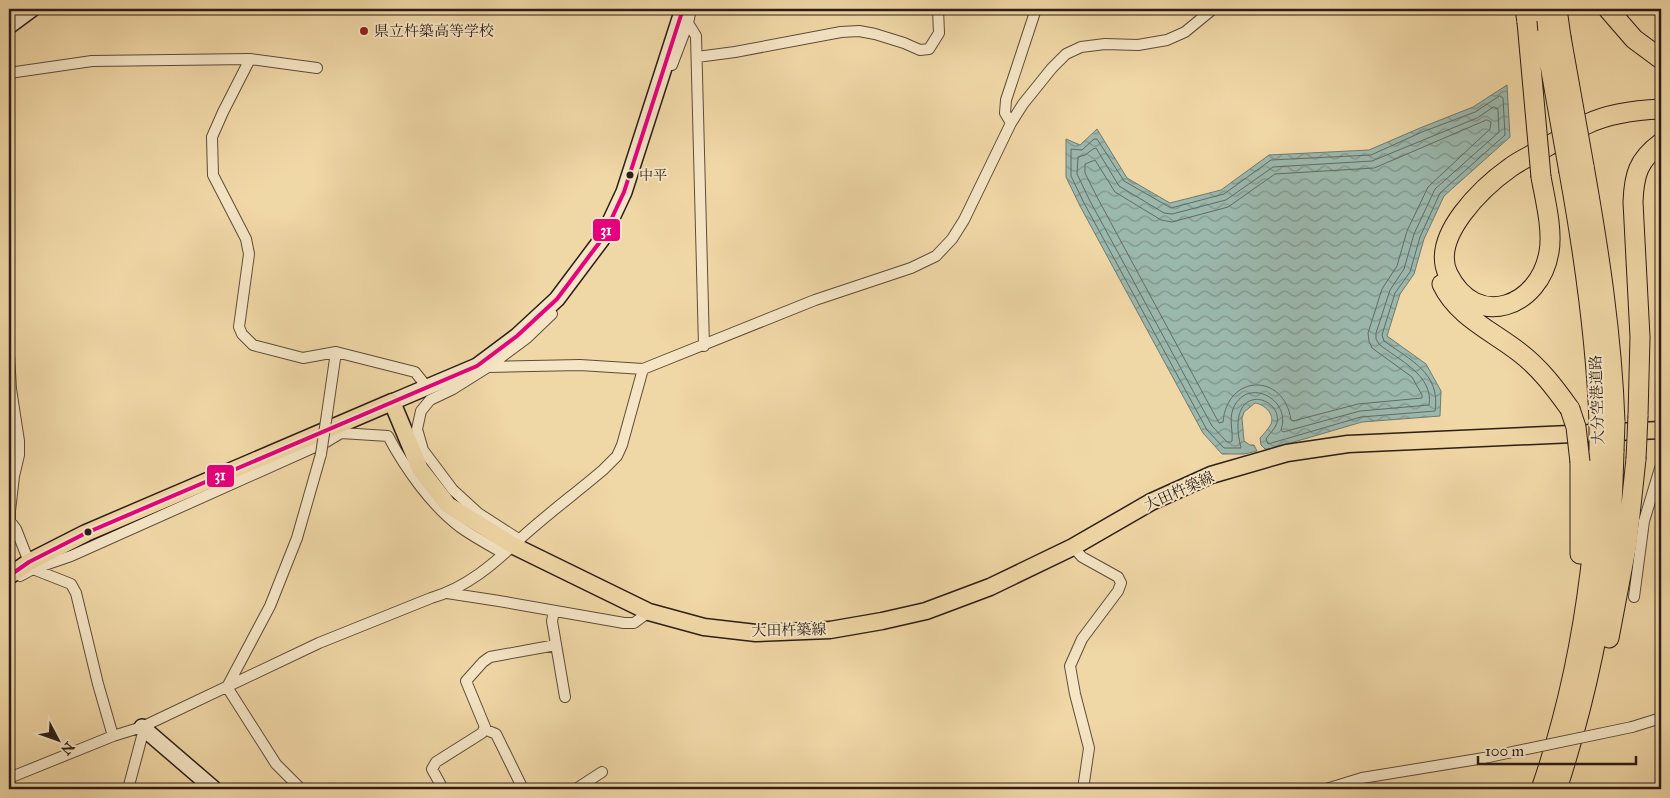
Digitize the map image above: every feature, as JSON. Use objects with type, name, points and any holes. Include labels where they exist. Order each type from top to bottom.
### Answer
[{"type":"highway","name":"大分空港道路","points":[[1541,9],[1553,37],[1576,169],[1602,270],[1612,357],[1607,422],[1609,553],[1599,627],[1583,700],[1557,789]]},
{"type":"highway","name":"大分空港道路","points":[[1553,37],[1557,9]]},
{"type":"highway","points":[[1608,9],[1634,40],[1661,59]]},
{"type":"highway","points":[[1526,15],[1541,177],[1549,225],[1549,252],[1542,275],[1534,287],[1522,298],[1502,307],[1485,306],[1471,301],[1459,290],[1448,273],[1445,260],[1446,247],[1452,230],[1466,208],[1488,185],[1512,166],[1588,123],[1633,110],[1661,109]]},
{"type":"highway","points":[[1553,754],[1577,596],[1580,538],[1580,462],[1576,427],[1570,409],[1547,376],[1520,353],[1460,310],[1444,289],[1436,271],[1436,246],[1438,236],[1446,221],[1465,197],[1493,172],[1518,154],[1585,116],[1626,102],[1661,100]]},
{"type":"highway","points":[[1563,789],[1587,724],[1607,648],[1627,542],[1636,459],[1640,338],[1633,202],[1634,189],[1639,165],[1661,143]]},
{"type":"highway","name":"大分空港道路","points":[[1541,789],[1553,754],[1575,664],[1607,451]]},
{"type":"main road","points":[[9,26],[32,9]]},
{"type":"main road","points":[[9,576],[31,566],[52,549],[121,517],[427,387],[483,367],[557,299],[602,239],[624,192],[686,13]]},
{"type":"main road","name":"大田杵築線","points":[[392,402],[420,469],[448,505],[512,546],[649,612],[704,627],[756,633],[830,630],[926,611],[990,588],[1073,547],[1151,502],[1211,475],[1288,453],[1348,444],[1661,430]]},
{"type":"main road","points":[[143,728],[214,789]]},
{"type":"street","points":[[697,57],[850,32],[875,34],[904,42],[920,50],[929,49],[938,33],[938,9]]},
{"type":"street","points":[[1011,123],[1005,113],[1006,100],[1036,9]]},
{"type":"street","points":[[512,546],[453,490],[423,450],[417,429],[421,411],[430,400],[453,388],[483,367],[580,364],[643,369],[815,300],[911,268],[936,256],[952,239],[964,220],[1011,123],[1023,104],[1066,54],[1081,48],[1105,44],[1138,45],[1167,40],[1184,32],[1213,9]]},
{"type":"street","points":[[686,13],[696,36],[704,346]]},
{"type":"street","points":[[250,59],[212,137],[214,175],[246,239],[249,254],[239,327],[242,334],[253,345],[290,355],[304,358],[336,352],[415,372],[427,387]]},
{"type":"street","points":[[9,74],[92,61],[250,59],[317,68]]},
{"type":"street","points":[[227,687],[270,606],[297,538],[321,454],[336,352]]},
{"type":"street","points":[[9,356],[11,389],[20,441],[14,476],[10,521],[16,529],[31,566],[71,584],[76,592],[98,684],[113,736]]},
{"type":"street","points":[[9,778],[113,736],[143,728],[319,643],[447,593],[485,571],[617,456],[622,446],[643,369]]},
{"type":"street","points":[[9,583],[31,566],[71,556],[326,442],[341,433],[388,436],[400,458],[440,509],[461,527],[512,546]]},
{"type":"street","points":[[1634,597],[1644,521],[1661,465]]},
{"type":"street","points":[[1073,547],[1082,557],[1118,577],[1121,583],[1118,591],[1082,638],[1070,666],[1089,748],[1083,789]]},
{"type":"street","points":[[447,593],[624,624],[634,623],[649,612]]},
{"type":"street","points":[[554,611],[552,621],[565,697]]},
{"type":"street","points":[[443,789],[432,769],[436,762],[482,733],[485,727],[466,681],[490,657],[556,645]]},
{"type":"street","points":[[227,687],[276,764],[301,789]]},
{"type":"street","points":[[1326,789],[1362,778],[1484,758],[1632,727],[1661,718]]},
{"type":"street","points":[[128,789],[143,728]]},
{"type":"street","points":[[484,729],[496,734],[524,789]]},
{"type":"street","points":[[576,789],[602,772]]},
{"type":"water","points":[[1507,85],[1510,137],[1444,196],[1424,239],[1414,274],[1400,294],[1387,336],[1426,364],[1441,391],[1440,416],[1362,422],[1265,449],[1261,445],[1260,438],[1272,420],[1270,413],[1265,407],[1255,403],[1244,412],[1242,418],[1244,441],[1254,445],[1257,451],[1244,454],[1222,454],[1203,433],[1080,206],[1066,177],[1066,139],[1080,145],[1097,129],[1127,178],[1170,203],[1221,190],[1269,155],[1369,150],[1473,107]]},
{"type":"transit line","name":"31","points":[[9,576],[29,562],[86,533],[477,366],[517,336],[557,299],[602,239],[624,192],[683,9]]},
{"type":"place","name":"県立杵築高等学校","points":[[364,31]]},
{"type":"place","name":"中平","points":[[630,175]]}]
